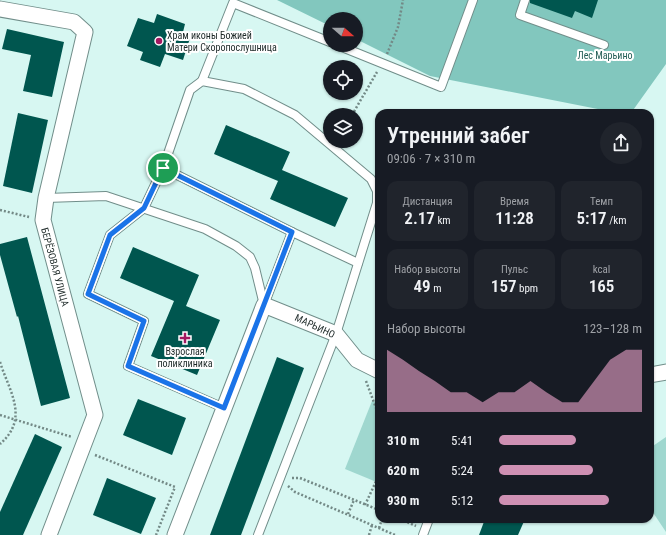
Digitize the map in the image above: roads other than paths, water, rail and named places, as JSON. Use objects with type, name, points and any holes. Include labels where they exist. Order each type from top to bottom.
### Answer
[{"type":"street","name":"БЕРЁЗОВАЯ УЛИЦА","points":[[0,10],[74,22],[85,32],[46,198],[43,220],[95,415],[49,535]]},
{"type":"street","name":"МАРЬИНО","points":[[264,305],[336,334],[357,360],[375,370]]},
{"type":"street","points":[[175,535],[264,305]]},
{"type":"street","points":[[654,374],[666,372]]},
{"type":"lane","points":[[354,52],[441,87],[473,0]]},
{"type":"lane","points":[[524,0],[520,15],[604,45]]},
{"type":"lane","points":[[224,408],[128,366],[144,321],[88,294],[110,235],[144,208],[163,168],[190,90],[202,81],[234,3],[323,39]]},
{"type":"lane","points":[[202,81],[244,89],[295,115],[371,179],[375,187]]},
{"type":"lane","points":[[163,168],[358,263]]},
{"type":"lane","points":[[46,198],[106,196],[205,229],[250,257],[255,268],[264,305]]},
{"type":"lane","points":[[258,535],[336,334],[375,209]]},
{"type":"lane","points":[[264,305],[292,232]]},
{"type":"place","name":"Храм иконы Божией Матери Скоропослушница","points":[[159,41]]},
{"type":"place","name":"Взрослая поликлиника","points":[[185,338]]},
{"type":"park label","name":"Лес Марьино","points":[[605,55]]}]
